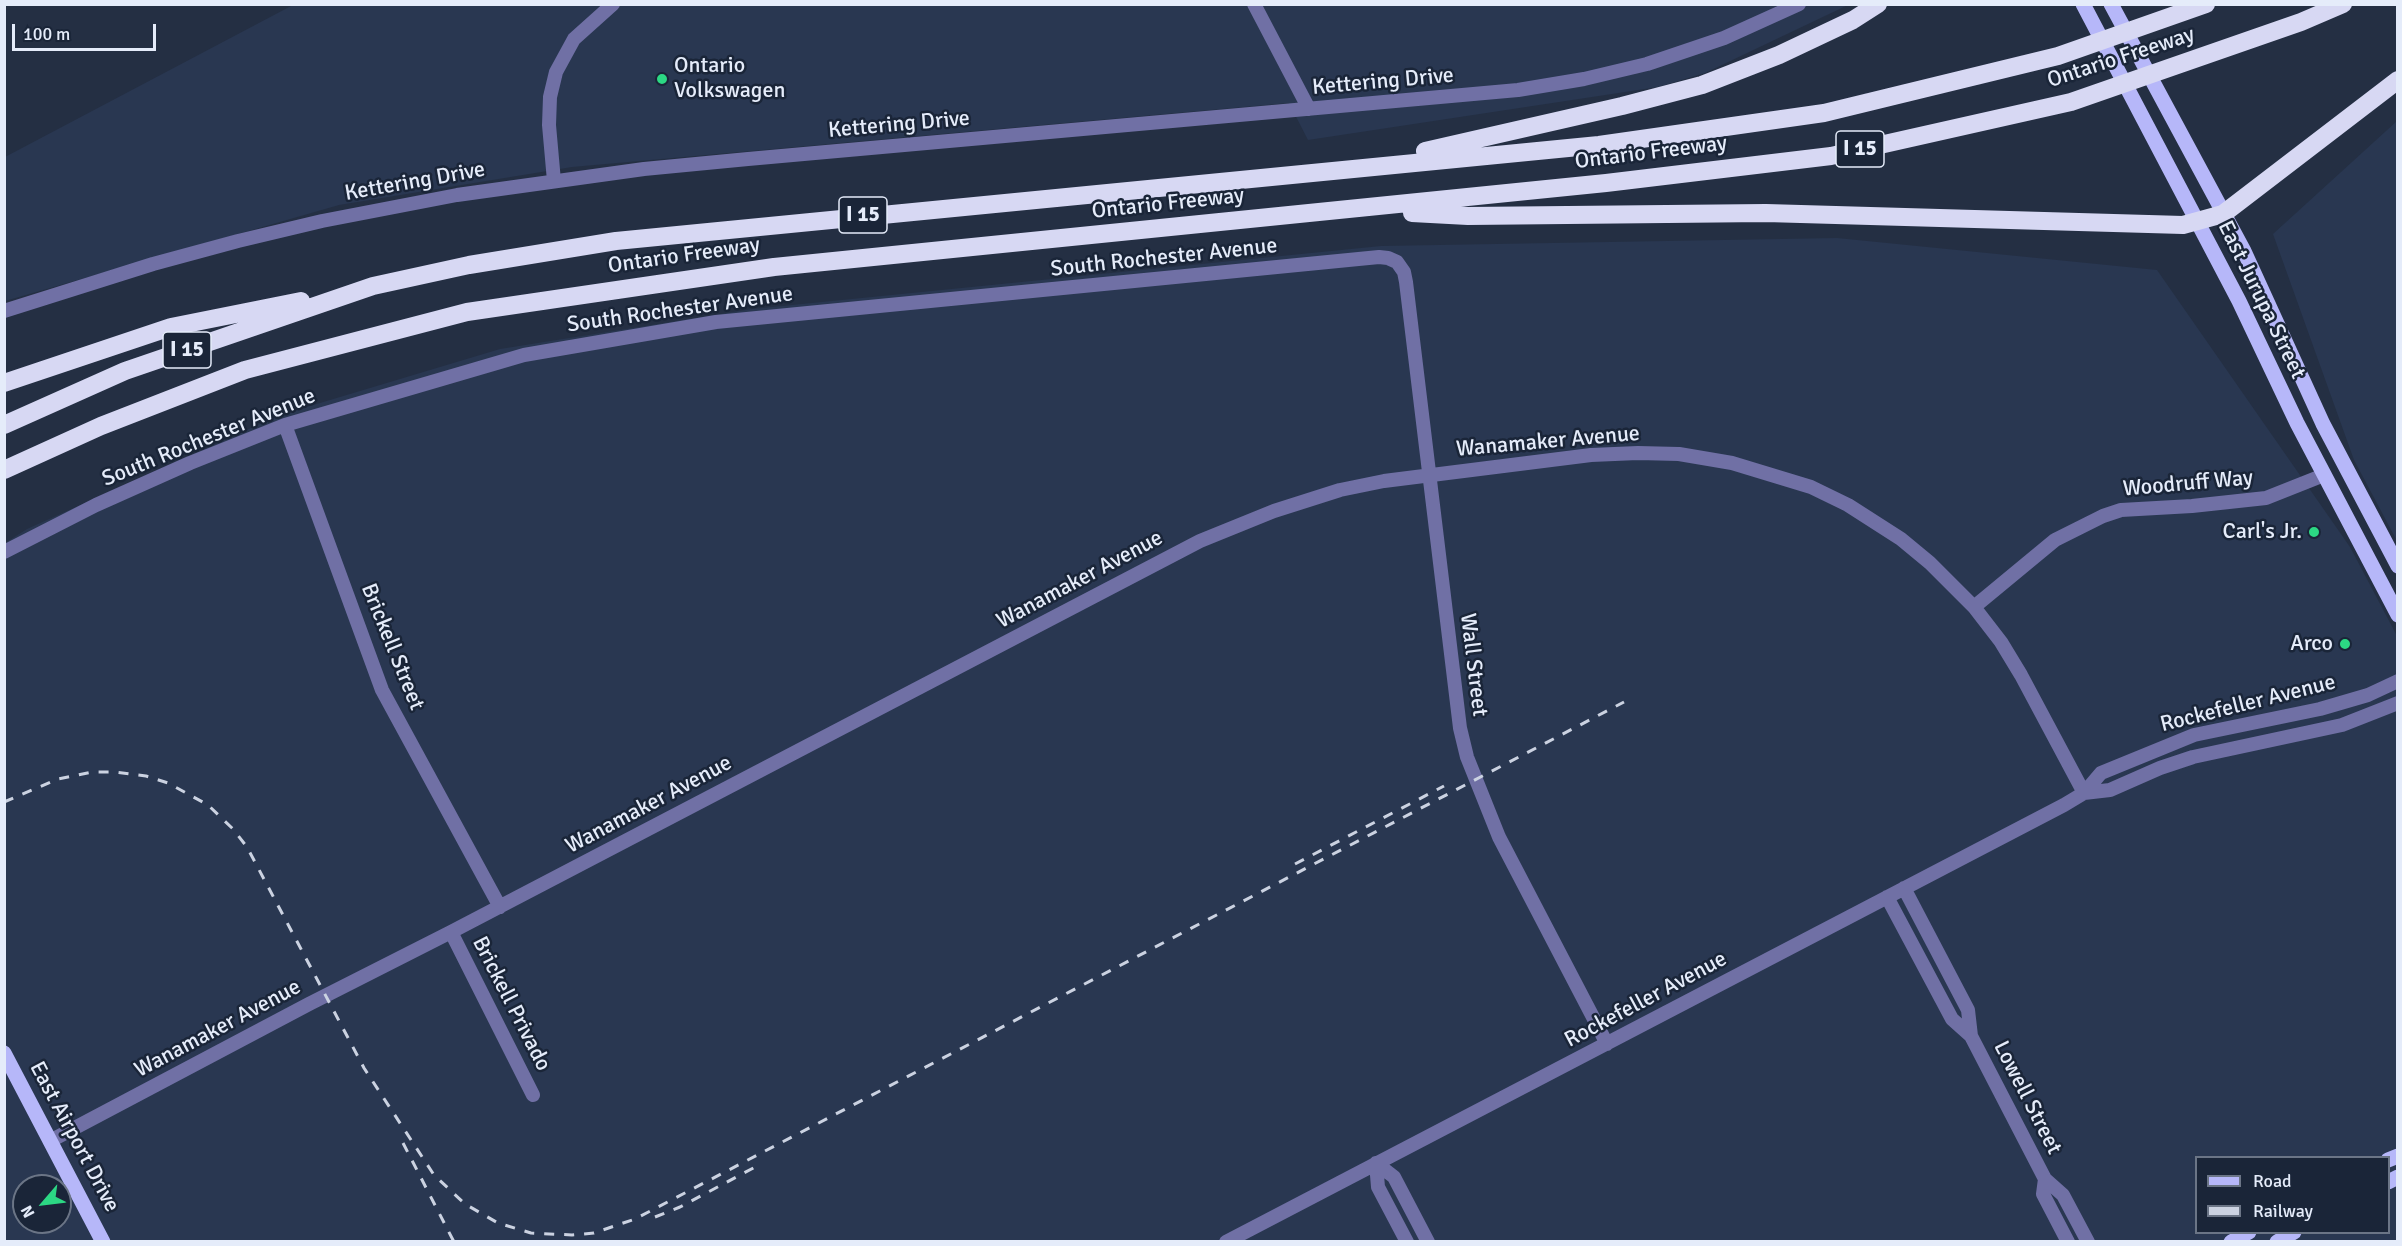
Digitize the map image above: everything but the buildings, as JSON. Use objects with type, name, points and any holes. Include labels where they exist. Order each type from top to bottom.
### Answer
[{"type":"highway","points":[[1356,167],[1623,106],[1702,85],[1779,55],[1853,20],[1878,4]]},
{"type":"highway","name":"Ontario Freeway","points":[[4,424],[125,371],[373,286],[469,265],[616,241],[1599,145],[1824,113],[2058,56],[2206,4]]},
{"type":"highway","name":"Ontario Freeway","points":[[4,470],[100,426],[245,370],[467,312],[774,267],[1360,209],[1831,156],[2071,102],[2301,22],[2343,4]]},
{"type":"highway","points":[[1360,209],[1468,216],[1766,213],[2183,225],[2198,223],[2223,214],[2397,80]]},
{"type":"highway","points":[[4,383],[171,327],[373,286]]},
{"type":"highway","points":[[4,475],[32,457]]},
{"type":"main road","name":"East Jurupa Street","points":[[2083,4],[2198,223],[2324,476],[2397,615]]},
{"type":"main road","name":"East Jurupa Street","points":[[2111,4],[2244,251],[2323,424],[2397,566]]},
{"type":"main road","name":"East Airport Drive","points":[[4,1053],[103,1242]]},
{"type":"main road","points":[[2231,1242],[2247,1234]]},
{"type":"main road","points":[[2277,1242],[2292,1234]]},
{"type":"street","points":[[554,181],[549,125],[550,97],[556,72],[574,39],[613,4]]},
{"type":"street","points":[[1254,4],[1309,110]]},
{"type":"street","name":"Kettering Drive","points":[[4,311],[153,264],[290,228],[446,197],[554,181],[738,160],[1518,90],[1584,79],[1647,64],[1724,38],[1799,4]]},
{"type":"street","name":"South Rochester Avenue","points":[[4,552],[117,496],[285,425],[524,354],[716,322],[1379,256],[1397,262]]},
{"type":"street","name":"Wall Street","points":[[1397,262],[1404,272],[1406,282],[1460,728],[1467,757],[1499,837],[1607,1044]]},
{"type":"street","name":"Brickell Street","points":[[285,425],[382,690],[500,907]]},
{"type":"street","name":"Wanamaker Avenue","points":[[50,1141],[1200,541],[1264,514],[1340,490],[1428,474],[1620,453],[1679,454],[1752,467],[1810,487],[1876,521],[1930,562],[1974,607],[2001,642],[2022,675],[2084,794]]},
{"type":"street","name":"Woodruff Way","points":[[1974,607],[2055,540],[2103,516],[2121,510],[2192,506],[2266,498],[2324,476]]},
{"type":"street","name":"Rockefeller Avenue","points":[[2084,794],[2101,773],[2166,744],[2194,735],[2320,709],[2368,695],[2397,681]]},
{"type":"street","name":"Rockefeller Avenue","points":[[1226,1242],[2084,794],[2110,790],[2160,768],[2193,757],[2342,725],[2397,703]]},
{"type":"street","name":"Lowell Street","points":[[1905,888],[1968,1010],[1971,1036],[2045,1179],[2063,1195],[2088,1242]]},
{"type":"street","name":"Lowell Street","points":[[1887,897],[1952,1019],[1971,1036]]},
{"type":"street","name":"Brickell Privado","points":[[451,932],[533,1095]]},
{"type":"street","points":[[1376,1163],[1378,1187],[1407,1242]]},
{"type":"street","points":[[1376,1163],[1394,1177],[1428,1242]]},
{"type":"street","name":"Lowell Street","points":[[2045,1179],[2043,1194],[2068,1242]]},
{"type":"shaded area","points":[[293,5],[1848,5],[1705,73],[1658,87],[1308,140],[1289,103],[572,167],[339,205],[5,301],[5,157]]},
{"type":"shaded area","points":[[2397,121],[2397,541],[2354,460],[2273,234]]},
{"type":"shaded area","points":[[1837,238],[2157,270],[2350,547],[2397,636],[2397,1241],[5,1242],[5,543],[27,529],[280,415],[500,349],[752,309],[1381,246]]},
{"type":"railway","points":[[4,802],[58,779],[92,772],[114,772],[146,776],[168,783],[208,805],[233,829],[247,847],[364,1068],[434,1175],[465,1204],[498,1223],[531,1233],[572,1235],[594,1233],[635,1219],[1624,702]]},
{"type":"railway","points":[[1295,864],[1444,786]]},
{"type":"railway","points":[[403,1143],[454,1242]]},
{"type":"railway","points":[[655,1217],[680,1207],[757,1166]]},
{"type":"place","name":"Ontario Volkswagen","points":[[662,79]]},
{"type":"place","name":"Carl's Jr.","points":[[2314,532]]},
{"type":"place","name":"Arco","points":[[2345,644]]}]
